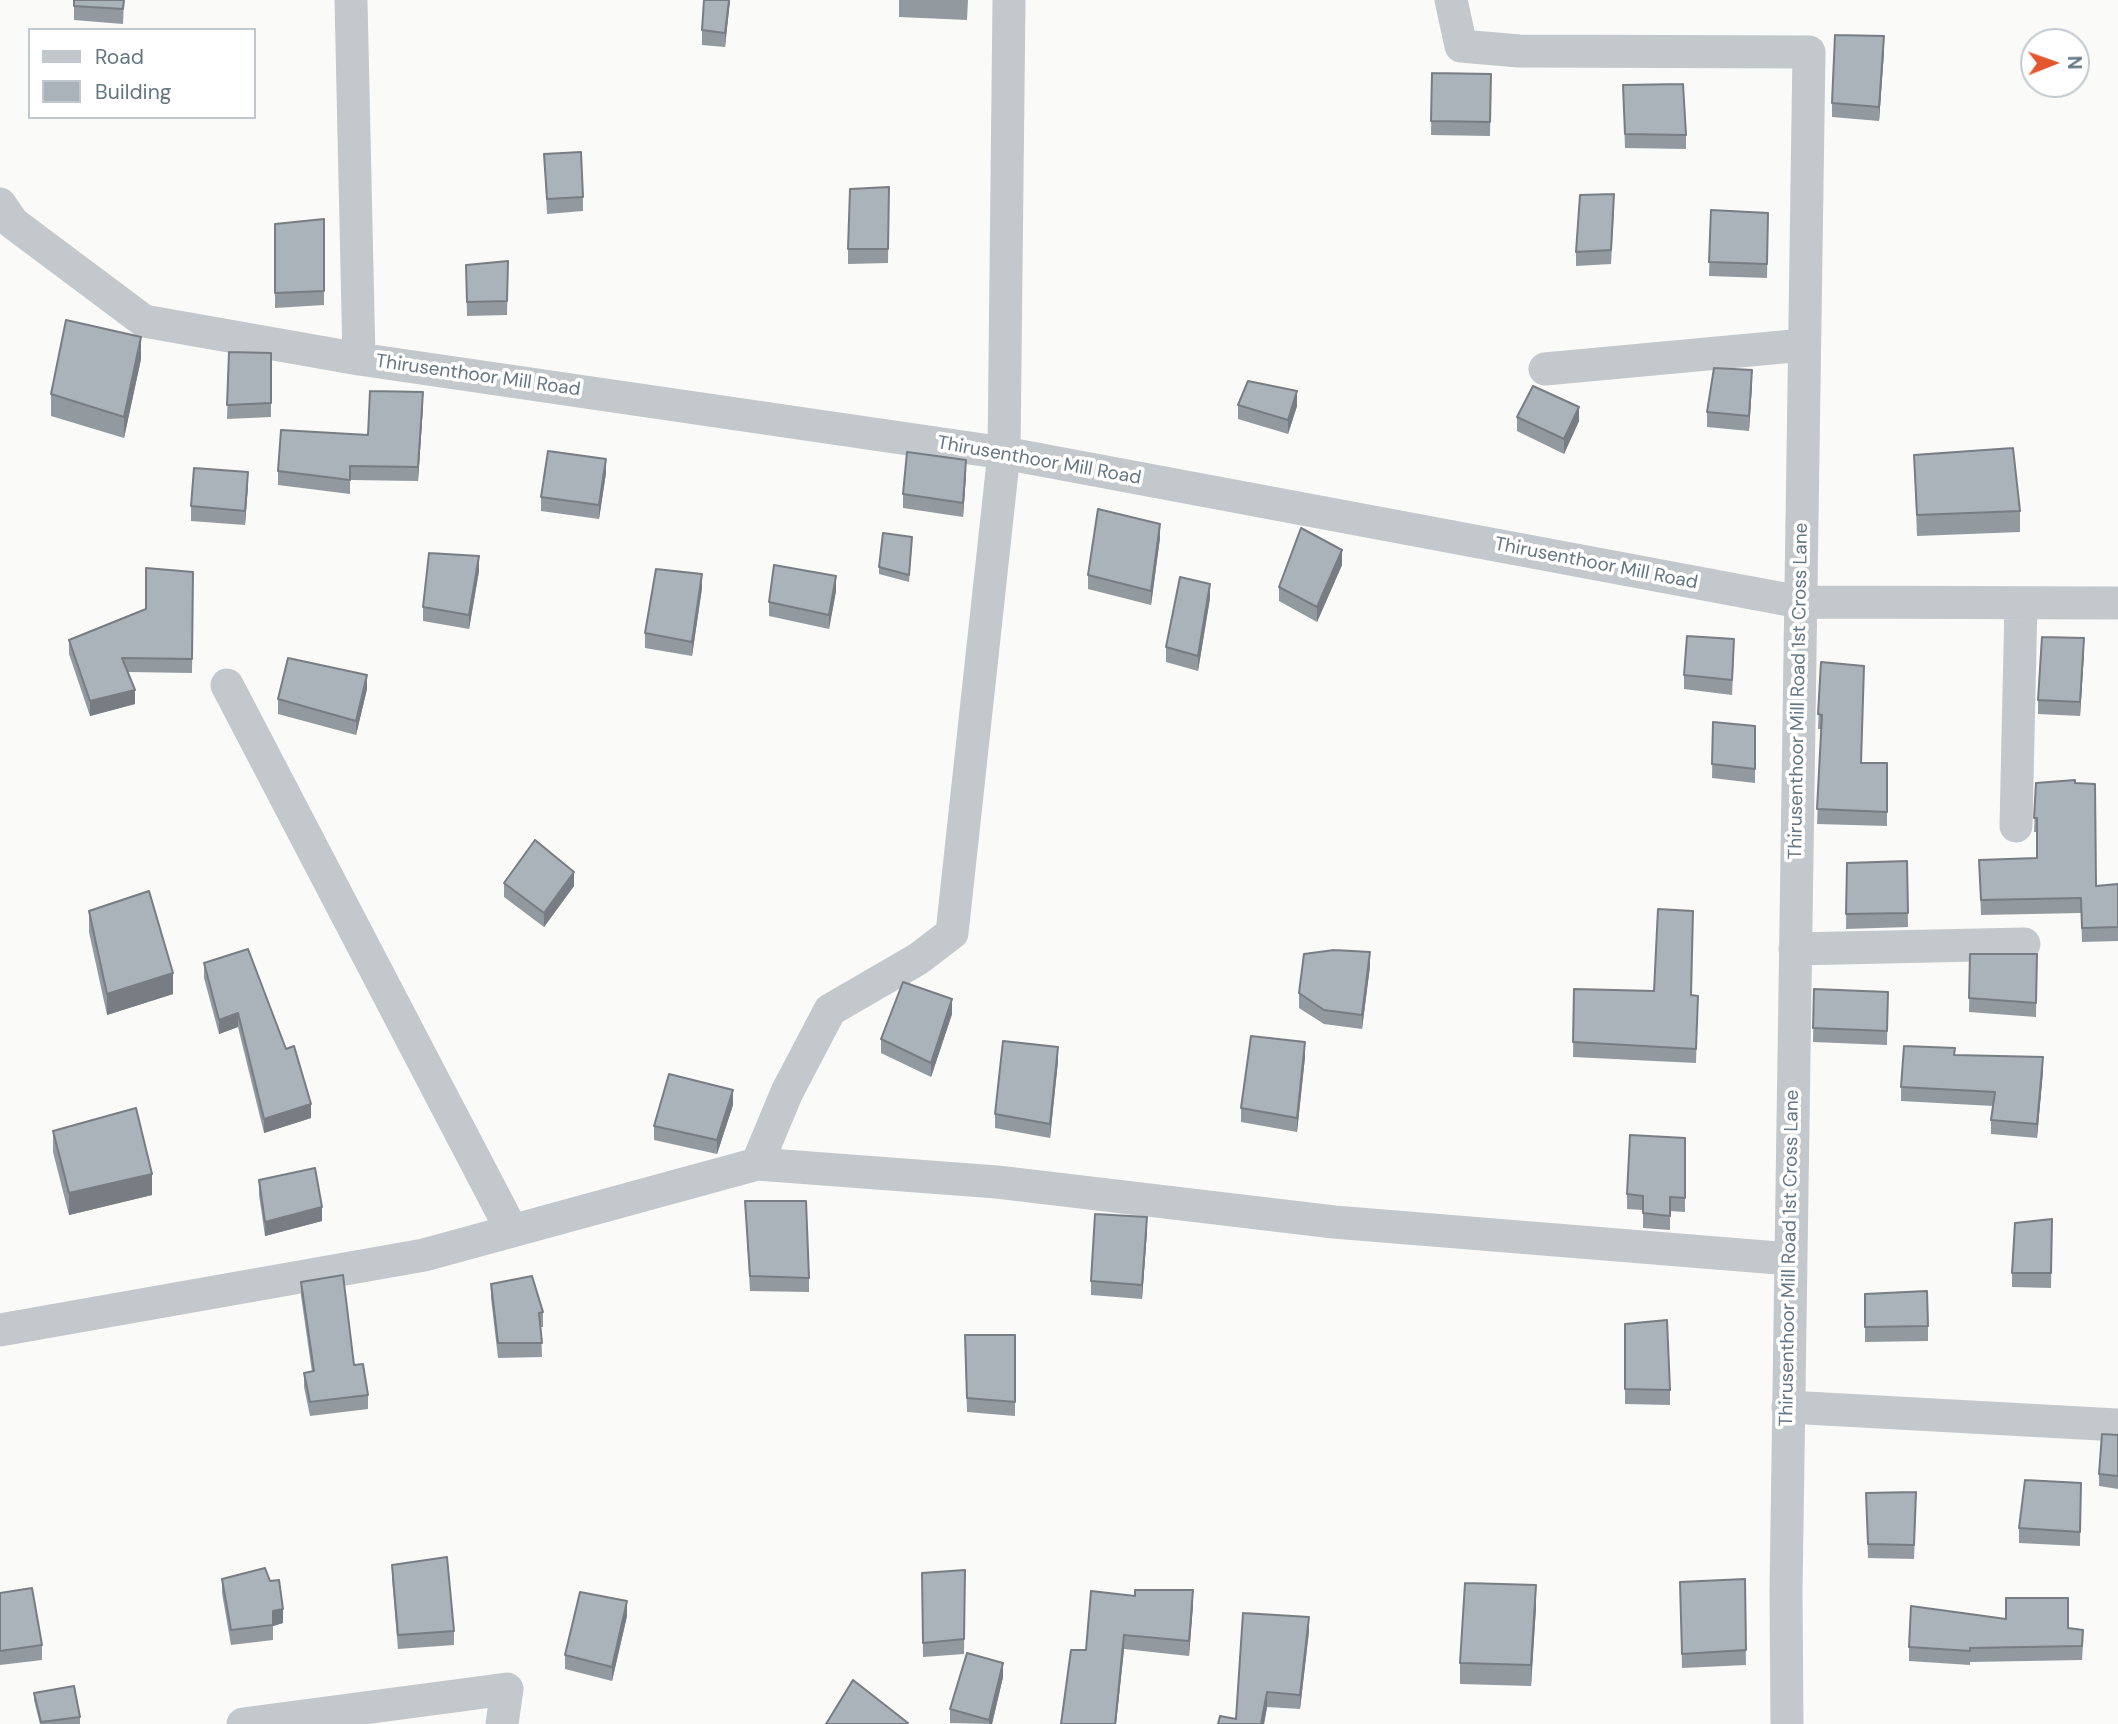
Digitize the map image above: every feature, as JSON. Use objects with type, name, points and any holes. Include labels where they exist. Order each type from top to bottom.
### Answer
[{"type":"street","points":[[351,0],[359,359]]},
{"type":"street","points":[[757,1164],[787,1092],[830,1010],[918,959],[952,933],[1004,453],[1009,0]]},
{"type":"street","name":"Thirusenthoor Mill Road 1st Cross Lane","points":[[1451,0],[1461,46],[1520,51],[1809,52],[1788,1406],[1787,1724]]},
{"type":"street","name":"Thirusenthoor Mill Road","points":[[4,219],[144,321],[359,359],[1004,453],[1800,602],[2118,603]]},
{"type":"street","points":[[1545,369],[1804,345]]},
{"type":"street","points":[[2016,826],[2021,603]]},
{"type":"street","points":[[227,685],[512,1231]]},
{"type":"street","points":[[1795,949],[2024,944]]},
{"type":"street","points":[[0,1330],[424,1255],[757,1164],[998,1182],[1334,1222],[1790,1259]]},
{"type":"street","points":[[1788,1406],[2118,1425]]},
{"type":"street","points":[[243,1724],[507,1689],[502,1724]]},
{"type":"building","points":[[74,0],[124,0],[123,9],[74,6]]},
{"type":"building","points":[[704,0],[729,0],[725,33],[702,30]]},
{"type":"building","points":[[1835,35],[1884,36],[1879,107],[1832,103]]},
{"type":"building","points":[[1432,73],[1491,74],[1490,122],[1431,121]]},
{"type":"building","points":[[1683,84],[1686,135],[1625,134],[1623,85]]},
{"type":"building","points":[[581,152],[583,197],[547,199],[544,154]]},
{"type":"building","points":[[889,187],[888,249],[848,249],[850,189]]},
{"type":"building","points":[[1614,194],[1611,250],[1576,252],[1580,195]]},
{"type":"building","points":[[1711,210],[1768,213],[1767,264],[1709,262]]},
{"type":"building","points":[[324,219],[324,291],[275,293],[275,224]]},
{"type":"building","points":[[508,261],[507,301],[467,302],[466,265]]},
{"type":"building","points":[[66,320],[141,337],[124,417],[51,394]]},
{"type":"building","points":[[229,352],[271,353],[271,403],[227,405]]},
{"type":"building","points":[[1714,368],[1752,370],[1749,416],[1707,412]]},
{"type":"building","points":[[1248,381],[1297,391],[1288,420],[1238,405]]},
{"type":"building","points":[[1533,386],[1579,407],[1564,439],[1517,417]]},
{"type":"building","points":[[370,391],[423,392],[418,467],[350,466],[350,480],[278,471],[281,430],[368,435]]},
{"type":"building","points":[[2013,448],[2020,511],[1917,515],[1914,455]]},
{"type":"building","points":[[548,451],[606,459],[599,505],[541,497]]},
{"type":"building","points":[[907,452],[966,460],[963,503],[903,494]]},
{"type":"building","points":[[194,468],[248,472],[245,511],[191,506]]},
{"type":"building","points":[[1098,509],[1160,524],[1151,591],[1088,575]]},
{"type":"building","points":[[1301,528],[1342,550],[1317,607],[1279,587]]},
{"type":"building","points":[[883,533],[912,537],[909,575],[879,567]]},
{"type":"building","points":[[429,553],[479,556],[469,615],[423,607]]},
{"type":"building","points":[[774,565],[836,576],[829,615],[769,602]]},
{"type":"building","points":[[146,568],[193,572],[192,659],[122,658],[135,690],[90,701],[69,640],[146,609]]},
{"type":"building","points":[[656,569],[702,574],[692,642],[645,633]]},
{"type":"building","points":[[1180,577],[1210,584],[1198,656],[1166,647]]},
{"type":"building","points":[[1687,636],[1734,639],[1732,680],[1684,675]]},
{"type":"building","points":[[2042,637],[2084,638],[2080,702],[2038,700]]},
{"type":"building","points":[[288,658],[367,675],[356,721],[278,699]]},
{"type":"building","points":[[1821,662],[1864,666],[1861,763],[1887,763],[1887,812],[1817,809],[1822,715],[1818,714]]},
{"type":"building","points":[[1713,722],[1755,726],[1755,769],[1712,764]]},
{"type":"building","points":[[2075,780],[2075,783],[2095,784],[2096,886],[2118,884],[2118,927],[2082,928],[2081,898],[1981,900],[1979,860],[2037,858],[2037,818],[2034,818],[2036,783]]},
{"type":"building","points":[[535,840],[574,872],[544,913],[504,883]]},
{"type":"building","points":[[1907,861],[1908,913],[1846,914],[1847,863]]},
{"type":"building","points":[[149,891],[173,973],[107,994],[89,911]]},
{"type":"building","points":[[1658,909],[1693,911],[1691,995],[1698,996],[1696,1049],[1573,1042],[1574,989],[1654,991]]},
{"type":"building","points":[[248,949],[286,1049],[294,1046],[311,1104],[264,1119],[238,1013],[219,1020],[204,963]]},
{"type":"building","points":[[1334,950],[1370,952],[1362,1015],[1324,1010],[1299,993],[1304,954]]},
{"type":"building","points":[[1970,954],[2037,954],[2036,1003],[1969,998]]},
{"type":"building","points":[[903,982],[952,999],[931,1063],[881,1039]]},
{"type":"building","points":[[1814,989],[1888,992],[1887,1031],[1813,1028]]},
{"type":"building","points":[[1251,1036],[1305,1042],[1297,1118],[1241,1108]]},
{"type":"building","points":[[1003,1041],[1058,1047],[1050,1124],[995,1114]]},
{"type":"building","points":[[1904,1046],[1955,1048],[1954,1055],[2043,1057],[2037,1124],[1991,1120],[1995,1092],[1901,1087]]},
{"type":"building","points":[[669,1074],[733,1090],[717,1140],[654,1126]]},
{"type":"building","points":[[136,1108],[152,1174],[69,1193],[53,1131]]},
{"type":"building","points":[[1630,1135],[1685,1138],[1685,1198],[1670,1197],[1670,1216],[1643,1213],[1643,1196],[1627,1194]]},
{"type":"building","points":[[315,1168],[322,1207],[265,1222],[259,1180]]},
{"type":"building","points":[[745,1201],[806,1201],[809,1278],[750,1276]]},
{"type":"building","points":[[1095,1214],[1147,1217],[1142,1285],[1091,1281]]},
{"type":"building","points":[[2052,1219],[2051,1273],[2012,1273],[2015,1223]]},
{"type":"building","points":[[343,1275],[354,1365],[363,1364],[368,1395],[310,1402],[304,1373],[314,1371],[301,1282]]},
{"type":"building","points":[[532,1276],[543,1312],[539,1313],[542,1343],[498,1343],[491,1284]]},
{"type":"building","points":[[1927,1291],[1928,1326],[1865,1327],[1865,1294]]},
{"type":"building","points":[[1667,1320],[1670,1390],[1625,1389],[1625,1324]]},
{"type":"building","points":[[965,1335],[1015,1335],[1015,1402],[967,1398]]},
{"type":"building","points":[[2102,1434],[2118,1435],[2118,1476],[2099,1474]]},
{"type":"building","points":[[2025,1480],[2081,1483],[2080,1532],[2019,1528]]},
{"type":"building","points":[[1916,1492],[1914,1545],[1868,1544],[1866,1493]]},
{"type":"building","points":[[447,1557],[454,1631],[398,1635],[392,1565]]},
{"type":"building","points":[[265,1568],[270,1581],[279,1580],[283,1609],[273,1611],[273,1625],[231,1630],[222,1579]]},
{"type":"building","points":[[965,1570],[964,1639],[923,1643],[922,1573]]},
{"type":"building","points":[[1745,1579],[1746,1650],[1682,1654],[1680,1582]]},
{"type":"building","points":[[1465,1583],[1536,1585],[1531,1665],[1460,1663]]},
{"type":"building","points":[[32,1588],[42,1645],[0,1651],[0,1593]]},
{"type":"building","points":[[1135,1590],[1193,1590],[1189,1641],[1124,1635],[1115,1724],[1061,1724],[1071,1650],[1086,1650],[1091,1591],[1135,1596]]},
{"type":"building","points":[[580,1592],[627,1601],[612,1667],[565,1655]]},
{"type":"building","points":[[2006,1598],[2068,1598],[2068,1628],[2083,1630],[2082,1646],[1970,1648],[1970,1651],[1909,1647],[1911,1606],[2006,1619]]},
{"type":"building","points":[[1243,1613],[1309,1617],[1300,1695],[1267,1692],[1261,1724],[1218,1724],[1220,1716],[1236,1719]]},
{"type":"building","points":[[967,1653],[1003,1663],[989,1720],[950,1709]]},
{"type":"building","points":[[853,1680],[908,1723],[826,1724]]},
{"type":"building","points":[[74,1686],[80,1717],[41,1722],[34,1693]]}]
